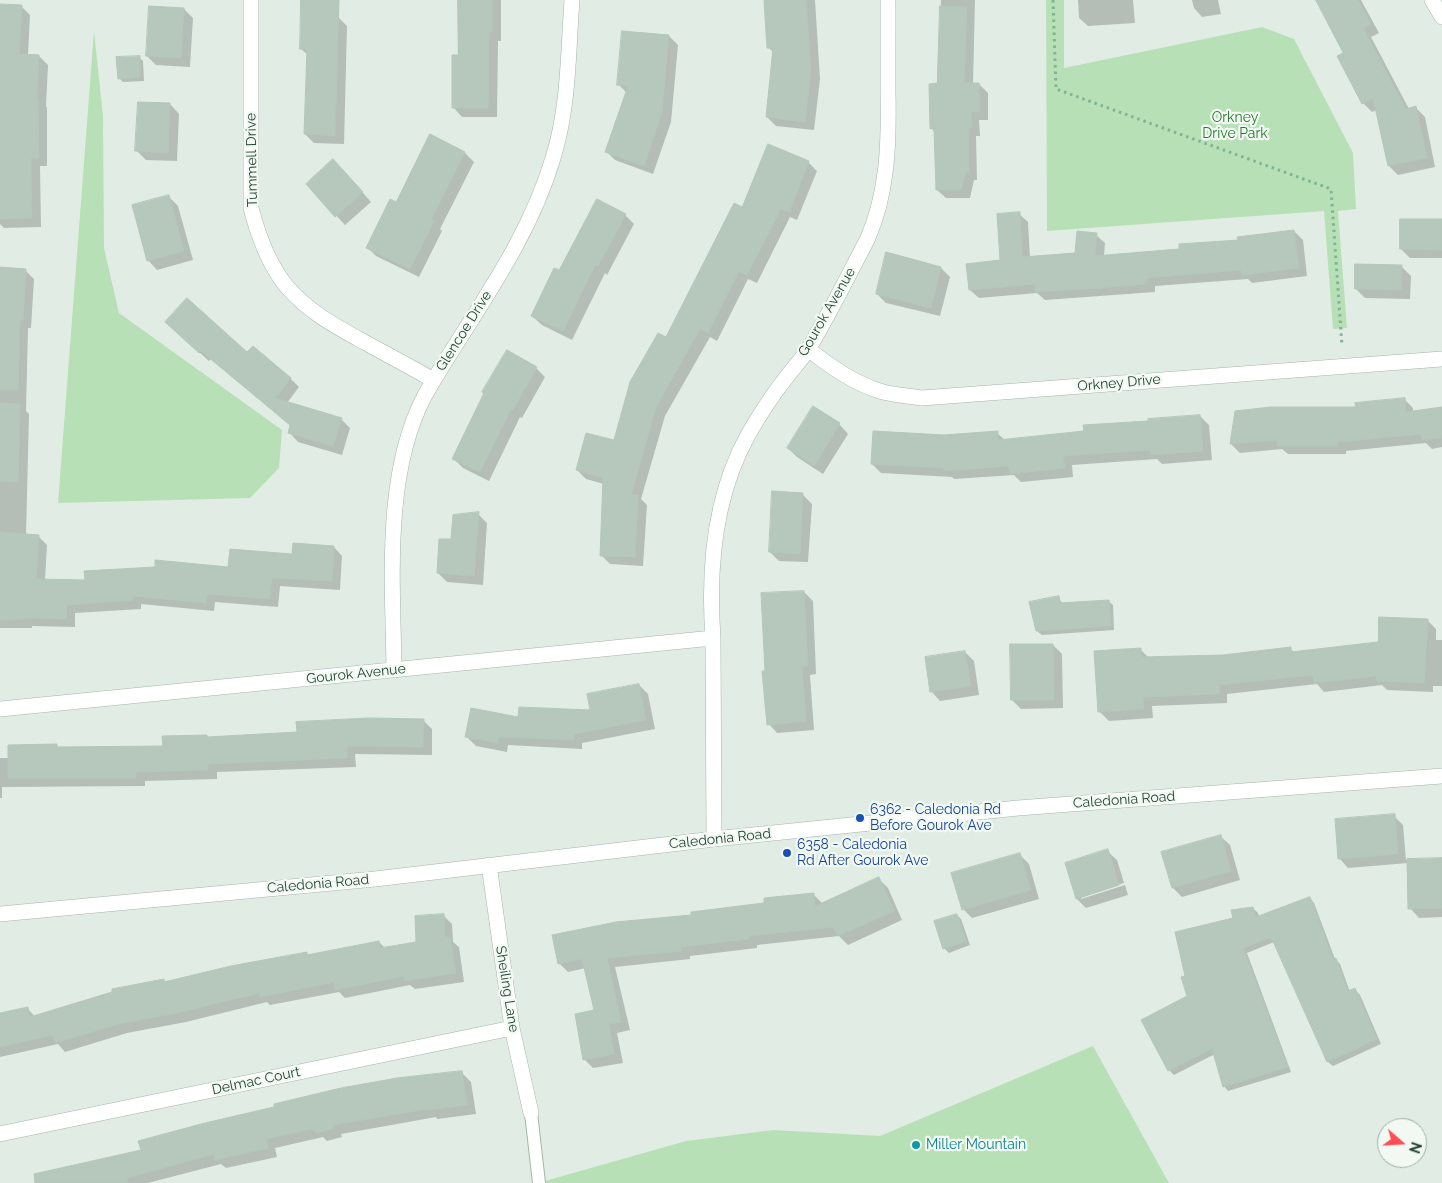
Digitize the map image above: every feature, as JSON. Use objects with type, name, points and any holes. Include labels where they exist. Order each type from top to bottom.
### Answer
[{"type":"street","name":"Tummell Drive","points":[[251,0],[251,208],[254,221],[268,254],[287,286],[305,305],[324,320],[434,380]]},
{"type":"street","name":"Glencoe Drive","points":[[394,670],[394,512],[415,412],[510,259],[534,212],[544,186],[554,157],[565,104],[572,0]]},
{"type":"street","name":"Gourok Avenue","points":[[714,839],[713,638],[711,610],[714,553],[723,495],[748,435],[785,379],[808,349],[875,222],[884,188],[889,146],[888,0]]},
{"type":"street","points":[[1432,0],[1442,17]]},
{"type":"street","name":"Orkney Drive","points":[[808,349],[844,375],[870,387],[884,392],[922,398],[1442,359]]},
{"type":"street","name":"Gourok Avenue","points":[[0,709],[713,638]]},
{"type":"street","name":"Caledonia Road","points":[[0,914],[376,879],[714,839],[1018,808],[1442,776]]},
{"type":"street","name":"Sheiling Lane","points":[[489,865],[512,1028],[531,1112]]},
{"type":"street","name":"Delmac Court","points":[[0,1134],[512,1028]]},
{"type":"lane","points":[[531,1112],[539,1183]]},
{"type":"path","points":[[1053,0],[1056,89],[1332,189],[1343,366]]},
{"type":"green space","name":"Orkney Drive Park","points":[[1046,0],[1064,0],[1064,68],[1262,27],[1294,39],[1353,153],[1356,209],[1338,211],[1347,328],[1333,329],[1324,211],[1047,231]]},
{"type":"green space","points":[[94,31],[103,116],[104,248],[119,313],[282,430],[279,468],[250,498],[58,503]]},
{"type":"green space","points":[[1093,1046],[1169,1183],[538,1183],[686,1141],[773,1130],[880,1136]]},
{"type":"building","points":[[301,0],[339,0],[335,136],[304,134],[307,49],[300,49]]},
{"type":"building","points":[[458,0],[492,0],[492,32],[489,32],[488,108],[452,108],[452,55],[458,55]]},
{"type":"building","points":[[806,0],[811,70],[805,122],[766,117],[773,48],[767,48],[764,1]]},
{"type":"building","points":[[1316,0],[1358,0],[1371,24],[1363,28],[1406,109],[1416,106],[1427,158],[1388,166],[1373,98],[1362,104],[1337,56],[1343,53]]},
{"type":"building","points":[[0,4],[22,5],[19,54],[39,55],[37,98],[39,158],[31,158],[32,218],[0,219]]},
{"type":"building","points":[[149,6],[184,8],[181,58],[146,56]]},
{"type":"building","points":[[940,6],[967,7],[964,83],[979,83],[980,112],[971,112],[972,128],[968,128],[969,172],[966,172],[961,190],[936,190],[934,128],[930,129],[929,84],[937,83]]},
{"type":"building","points":[[622,31],[669,35],[662,112],[644,166],[605,152],[628,86],[617,85]]},
{"type":"building","points":[[140,56],[140,77],[118,79],[116,57]]},
{"type":"building","points":[[138,102],[170,103],[168,153],[135,151]]},
{"type":"building","points":[[430,134],[465,152],[431,220],[434,221],[410,269],[366,248],[390,199],[396,202]]},
{"type":"building","points":[[768,144],[809,161],[789,212],[781,209],[747,275],[739,271],[708,333],[700,329],[656,407],[631,495],[638,495],[635,557],[600,556],[603,478],[576,470],[586,433],[614,440],[630,382],[658,333],[666,337],[734,203],[742,207]]},
{"type":"building","points":[[333,159],[363,192],[335,217],[306,184]]},
{"type":"building","points":[[169,195],[184,251],[147,261],[132,205]]},
{"type":"building","points":[[597,199],[626,214],[598,266],[595,265],[563,331],[531,316],[554,268],[559,270]]},
{"type":"building","points":[[1020,212],[1022,257],[1075,253],[1077,231],[1097,233],[1095,256],[1179,249],[1179,244],[1238,240],[1237,237],[1294,230],[1299,268],[1242,275],[1241,270],[1147,278],[1147,284],[1101,288],[1035,292],[1035,284],[969,290],[966,264],[1000,260],[997,214]]},
{"type":"building","points":[[1400,219],[1442,219],[1442,250],[1400,249]]},
{"type":"building","points":[[886,252],[941,267],[931,308],[876,294]]},
{"type":"building","points":[[1355,264],[1402,265],[1401,290],[1355,289]]},
{"type":"building","points":[[0,267],[26,269],[23,320],[20,320],[18,390],[0,390]]},
{"type":"building","points":[[187,298],[247,352],[253,346],[291,378],[275,398],[342,418],[333,446],[288,433],[290,425],[201,351],[199,353],[165,322]]},
{"type":"building","points":[[507,350],[537,367],[513,410],[511,409],[480,472],[452,459],[484,393],[482,392]]},
{"type":"building","points":[[1405,398],[1406,412],[1442,407],[1442,438],[1422,440],[1421,434],[1338,442],[1338,446],[1277,446],[1277,440],[1230,444],[1235,411],[1271,407],[1356,407],[1355,403]]},
{"type":"building","points":[[0,403],[20,404],[18,482],[0,481]]},
{"type":"building","points":[[813,406],[840,423],[814,466],[787,448]]},
{"type":"building","points":[[1200,415],[1203,451],[1151,455],[1151,450],[1063,456],[1065,468],[1010,474],[1009,466],[944,471],[944,468],[871,464],[873,431],[944,435],[998,431],[998,440],[1084,431],[1083,425],[1148,421],[1148,419]]},
{"type":"building","points":[[772,491],[803,493],[800,554],[769,552]]},
{"type":"building","points":[[479,512],[474,576],[437,573],[439,539],[451,539],[453,515]]},
{"type":"building","points":[[0,532],[39,535],[36,579],[85,580],[84,571],[155,567],[155,560],[228,567],[230,549],[292,554],[293,543],[334,546],[332,581],[272,578],[270,599],[207,594],[206,603],[133,596],[133,600],[67,605],[66,619],[24,618],[0,620]]},
{"type":"building","points":[[804,591],[808,666],[802,666],[806,721],[767,725],[762,671],[765,671],[761,593]]},
{"type":"building","points":[[1059,596],[1060,603],[1109,600],[1111,626],[1036,631],[1029,602]]},
{"type":"building","points":[[1379,617],[1428,619],[1424,683],[1376,681],[1377,676],[1314,683],[1313,675],[1219,685],[1219,694],[1143,697],[1144,709],[1098,712],[1094,651],[1141,648],[1141,657],[1223,655],[1291,647],[1291,652],[1378,642]]},
{"type":"building","points":[[1010,644],[1053,644],[1054,700],[1011,700]]},
{"type":"building","points":[[965,651],[971,686],[930,692],[925,657]]},
{"type":"building","points":[[639,684],[646,720],[574,734],[574,740],[499,737],[498,743],[465,737],[471,708],[518,717],[519,707],[590,710],[587,694]]},
{"type":"building","points":[[369,718],[424,719],[423,747],[347,746],[347,758],[208,764],[208,770],[136,772],[136,778],[8,778],[8,745],[57,744],[57,747],[163,746],[162,736],[207,735],[207,737],[297,732],[296,722]]},
{"type":"building","points":[[1395,814],[1398,854],[1338,859],[1335,819]]},
{"type":"building","points":[[1221,835],[1231,871],[1172,888],[1161,852]]},
{"type":"building","points":[[1108,849],[1119,885],[1076,899],[1065,863]]},
{"type":"building","points":[[1020,853],[1031,890],[962,910],[951,873]]},
{"type":"building","points":[[1442,858],[1442,908],[1408,909],[1407,859]]},
{"type":"building","points":[[879,877],[894,911],[838,936],[833,927],[749,936],[749,939],[681,947],[682,951],[607,958],[621,1022],[609,1024],[614,1054],[583,1060],[575,1014],[594,1010],[582,959],[558,964],[552,935],[616,922],[691,915],[691,912],[764,903],[764,898],[814,893],[815,906]]},
{"type":"building","points":[[1310,897],[1333,959],[1336,958],[1348,991],[1355,988],[1377,1039],[1327,1062],[1271,937],[1243,948],[1288,1067],[1223,1087],[1212,1049],[1168,1071],[1141,1020],[1187,996],[1181,977],[1185,976],[1175,932],[1233,918],[1231,910],[1253,907],[1255,917]]},
{"type":"building","points":[[444,914],[445,937],[450,937],[456,973],[405,981],[404,976],[335,990],[334,982],[260,997],[259,993],[178,1013],[118,1024],[55,1043],[53,1035],[0,1047],[0,1013],[28,1007],[30,1017],[112,992],[112,989],[164,979],[164,982],[231,966],[307,952],[307,955],[379,941],[380,948],[416,942],[415,916]]},
{"type":"building","points":[[957,914],[966,941],[943,949],[934,921]]},
{"type":"building","points":[[462,1071],[467,1105],[427,1109],[333,1125],[334,1128],[317,1133],[312,1129],[266,1139],[268,1148],[215,1160],[214,1154],[127,1178],[128,1183],[35,1183],[34,1174],[141,1150],[138,1141],[274,1107],[274,1104],[341,1088],[397,1078]]},
{"type":"place","name":"6362 - Caledonia Rd Before Gourok Ave","points":[[860,818]]},
{"type":"place","name":"6358 - Caledonia Rd After Gourok Ave","points":[[787,853]]},
{"type":"place","name":"Miller Mountain","points":[[916,1145]]}]
